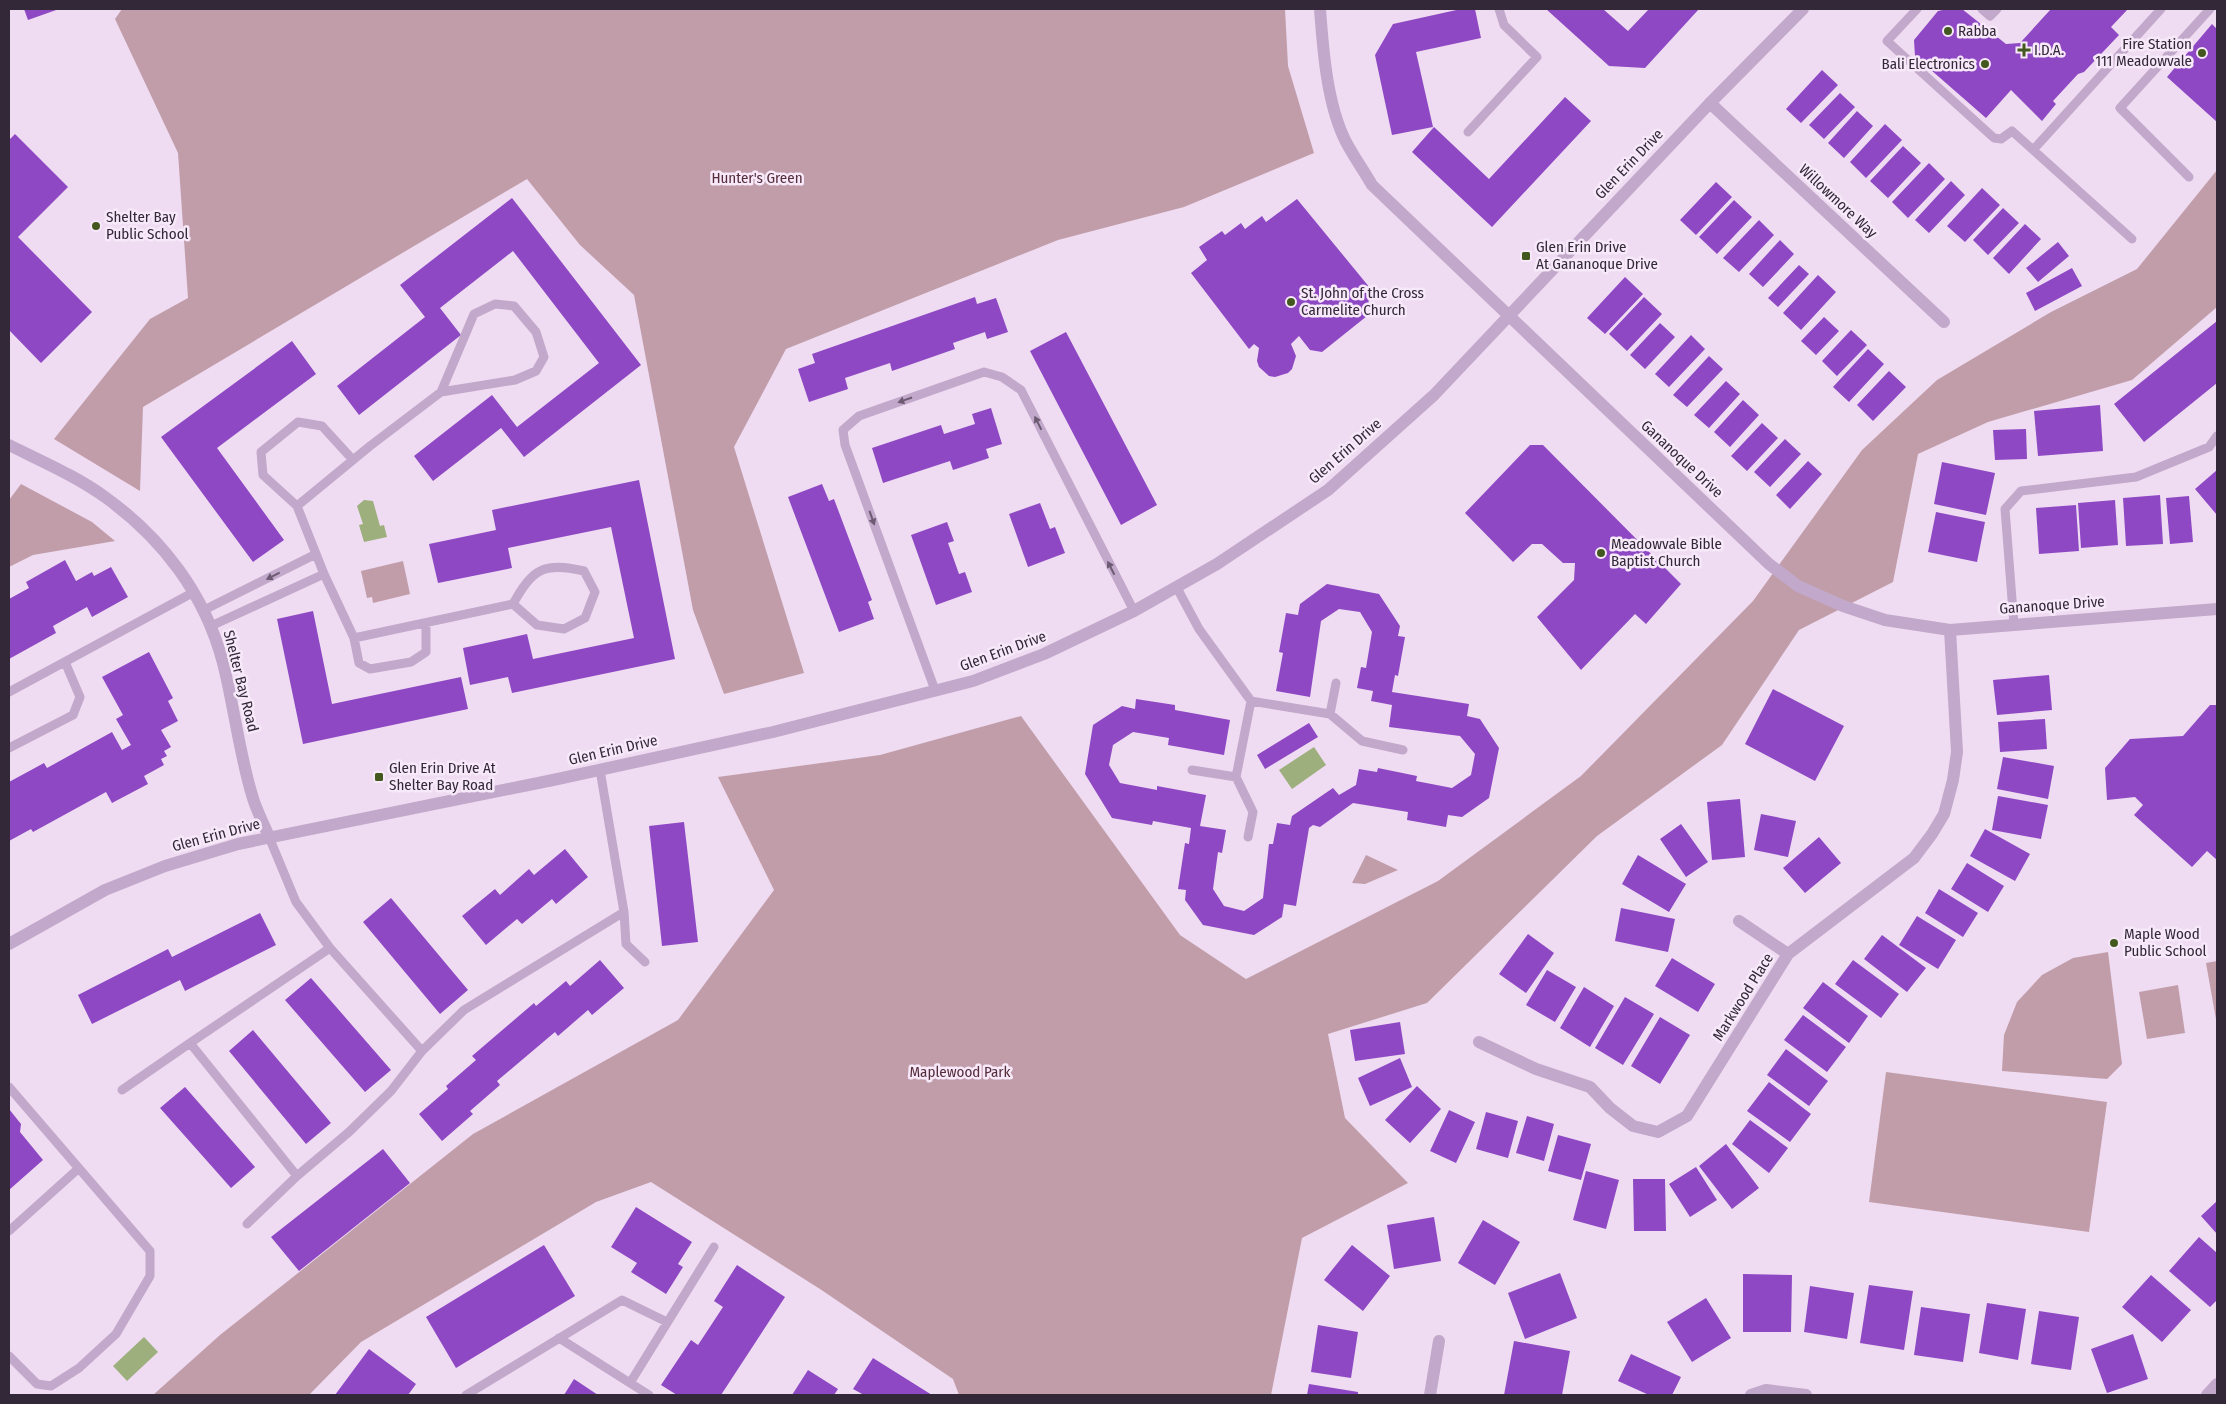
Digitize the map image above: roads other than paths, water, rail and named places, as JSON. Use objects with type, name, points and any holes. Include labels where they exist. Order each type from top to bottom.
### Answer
[{"type":"street","name":"Gananoque Drive","points":[[1320,9],[1322,36],[1336,118],[1348,146],[1372,185],[1769,564],[1798,586],[1843,606],[1886,620],[1950,630],[2217,609]]},
{"type":"street","name":"Glen Erin Drive","points":[[9,944],[104,890],[165,866],[238,844],[600,770],[773,732],[973,681],[1044,654],[1134,611],[1178,588],[1217,564],[1328,490],[1434,394],[1710,103],[1803,9]]},
{"type":"street","name":"Willowmore Way","points":[[1710,103],[1944,322]]},
{"type":"street","name":"Shelter Bay Road","points":[[9,445],[70,476],[112,502],[140,525],[172,558],[194,592],[211,626],[222,662],[252,796],[269,837]]},
{"type":"street","name":"Markwood Place","points":[[1479,1042],[1536,1069],[1590,1088],[1610,1108],[1633,1126],[1658,1132],[1687,1116],[1788,954],[1914,858],[1944,814],[1953,780],[1956,752],[1950,630]]},
{"type":"street","points":[[1738,921],[1788,954]]},
{"type":"street","points":[[1430,1395],[1439,1342]]},
{"type":"street","points":[[2208,1395],[2217,1384]]},
{"type":"street","points":[[1750,1395],[1766,1390],[1806,1395]]},
{"type":"lane","points":[[1468,132],[1537,57],[1504,25],[1499,9]]},
{"type":"lane","points":[[1916,9],[1887,41],[1994,138],[2001,139],[2012,131],[2132,239]]},
{"type":"lane","points":[[1982,9],[1990,16],[1997,9]]},
{"type":"lane","points":[[2033,150],[2161,9]]},
{"type":"lane","points":[[2189,177],[2120,108],[2210,9]]},
{"type":"lane","points":[[297,506],[441,392],[515,380],[536,372],[544,357],[542,349],[536,332],[514,306],[494,304],[474,314],[441,392]]},
{"type":"lane","points":[[935,690],[845,445],[843,430],[858,416],[984,372],[1002,377],[1021,390],[1134,611]]},
{"type":"lane","points":[[353,460],[322,426],[298,422],[261,452],[263,475],[297,506],[324,574],[354,638],[359,663],[370,670],[411,662],[426,652],[426,624]]},
{"type":"lane","points":[[2014,625],[2005,509],[2021,491],[2136,477],[2210,447],[2217,436]]},
{"type":"lane","points":[[204,610],[316,554]]},
{"type":"lane","points":[[354,638],[513,604],[526,581],[544,569],[562,566],[584,571],[595,592],[585,618],[564,629],[537,625],[513,604]]},
{"type":"lane","points":[[211,626],[324,574]]},
{"type":"lane","points":[[1178,588],[1199,629],[1251,700],[1330,714],[1362,741],[1403,750]]},
{"type":"lane","points":[[9,692],[194,592]]},
{"type":"lane","points":[[9,748],[73,715],[80,696],[65,662]]},
{"type":"lane","points":[[1330,714],[1336,683]]},
{"type":"lane","points":[[1248,837],[1253,812],[1236,778],[1251,700]]},
{"type":"lane","points":[[600,770],[624,912],[626,944],[645,962]]},
{"type":"lane","points":[[1192,770],[1236,778]]},
{"type":"lane","points":[[269,837],[296,902],[330,948],[422,1051]]},
{"type":"lane","points":[[247,1224],[297,1176],[349,1132],[391,1091],[422,1051],[464,1010],[624,912]]},
{"type":"lane","points":[[122,1090],[330,948]]},
{"type":"lane","points":[[190,1043],[297,1176]]},
{"type":"lane","points":[[9,1086],[150,1251],[150,1276],[116,1334],[79,1368],[51,1386],[37,1384],[9,1356]]},
{"type":"lane","points":[[9,1231],[79,1168]]},
{"type":"lane","points":[[630,1382],[714,1247]]},
{"type":"lane","points":[[466,1395],[622,1300],[667,1322]]},
{"type":"lane","points":[[559,1338],[649,1395]]},
{"type":"place","name":"Rabba","points":[[1948,31]]},
{"type":"place","name":"I.D.A.","points":[[2024,50]]},
{"type":"place","name":"Fire Station 111 Meadowvale","points":[[2202,53]]},
{"type":"place","name":"Bali Electronics","points":[[1985,64]]},
{"type":"place","name":"Shelter Bay Public School","points":[[96,226]]},
{"type":"place","name":"Glen Erin Drive At Gananoque Drive","points":[[1526,256]]},
{"type":"place","name":"St. John of the Cross Carmelite Church","points":[[1291,302]]},
{"type":"place","name":"Meadowvale Bible Baptist Church","points":[[1601,553]]},
{"type":"place","name":"Glen Erin Drive At Shelter Bay Road","points":[[379,777]]},
{"type":"place","name":"Maple Wood Public School","points":[[2114,943]]},
{"type":"park label","name":"Hunter's Green","points":[[757,178]]},
{"type":"park label","name":"Maplewood Park","points":[[960,1072]]}]
